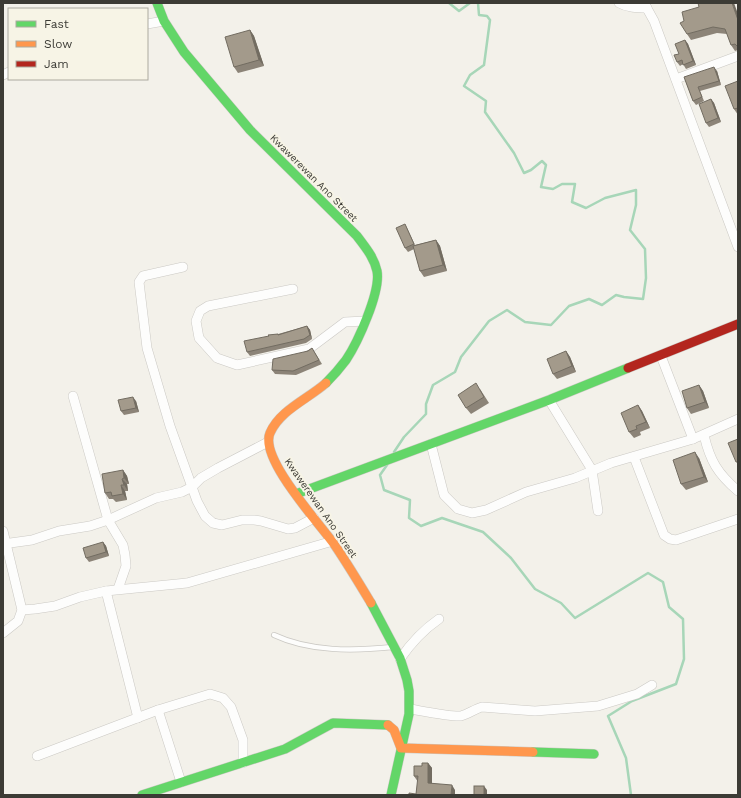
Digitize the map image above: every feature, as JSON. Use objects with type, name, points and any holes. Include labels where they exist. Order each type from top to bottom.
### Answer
[{"type":"street","name":"Kwawerewan Ano Street","points":[[157,3],[164,21],[184,52],[250,130],[357,236],[377,266],[378,280],[360,337],[346,360],[325,384],[278,421],[271,431],[268,442],[272,456],[281,474],[333,541],[364,591],[400,659],[410,689],[410,709],[391,795]]},
{"type":"street","points":[[619,3],[624,6],[636,8],[645,5],[654,22],[738,247]]},
{"type":"street","points":[[148,24],[164,21]]},
{"type":"street","points":[[676,79],[738,56]]},
{"type":"street","points":[[183,267],[143,276],[139,282],[147,348],[170,426],[197,501],[205,516],[213,523],[222,525],[242,520],[262,521],[288,529],[295,528],[314,518]]},
{"type":"street","points":[[293,289],[208,306],[200,311],[196,321],[199,338],[217,358],[237,365],[309,349],[345,322],[365,321]]},
{"type":"street","points":[[296,494],[549,400],[738,324]]},
{"type":"street","points":[[661,356],[693,439]]},
{"type":"street","points":[[72,396],[108,520],[123,545],[126,566],[118,589]]},
{"type":"street","points":[[549,400],[592,470],[598,511]]},
{"type":"street","points":[[431,444],[444,495],[458,509],[472,513],[486,510],[526,492],[575,478],[592,470],[693,439],[738,419]]},
{"type":"street","points":[[704,435],[706,446],[717,470],[738,491]]},
{"type":"street","points":[[4,544],[32,540],[59,531],[90,526],[108,520],[156,498],[182,492],[192,487],[201,478],[218,468],[268,442]]},
{"type":"street","points":[[634,457],[664,535],[670,539],[676,540],[738,519]]},
{"type":"street","points":[[3,531],[4,544],[22,610],[18,621],[3,633]]},
{"type":"street","points":[[22,610],[55,606],[80,597],[118,589],[187,583],[333,541]]},
{"type":"street","points":[[106,591],[138,718]]},
{"type":"street","points":[[400,659],[414,639],[439,619]]},
{"type":"street","points":[[410,709],[462,716],[482,707],[535,711],[598,706],[637,694],[652,685]]},
{"type":"street","points":[[37,756],[158,710],[210,694],[224,698],[231,707],[243,740],[243,763]]},
{"type":"street","points":[[158,710],[182,782]]},
{"type":"street","points":[[142,795],[285,749],[333,724],[360,723],[389,725],[394,730],[401,748],[594,754]]},
{"type":"lane","points":[[274,635],[287,641],[325,648],[369,650],[395,647]]},
{"type":"building","points":[[698,3],[732,3],[738,20],[738,47],[735,44],[731,45],[725,29],[713,27],[687,34],[680,23],[684,21],[682,12],[699,7]]},
{"type":"building","points":[[250,30],[259,60],[234,67],[225,37]]},
{"type":"building","points":[[685,40],[693,61],[683,65],[682,60],[677,62],[674,55],[679,54],[675,44]]},
{"type":"building","points":[[714,67],[719,81],[698,87],[702,97],[693,101],[684,77]]},
{"type":"building","points":[[738,81],[738,108],[734,109],[725,86]]},
{"type":"building","points":[[711,99],[718,118],[706,123],[699,104]]},
{"type":"building","points":[[405,224],[414,244],[405,248],[396,228]]},
{"type":"building","points":[[436,240],[443,265],[420,271],[413,246]]},
{"type":"building","points":[[307,326],[310,335],[304,339],[247,352],[244,341],[269,336],[268,335],[278,335]]},
{"type":"building","points":[[312,348],[319,360],[293,371],[272,370],[273,359],[308,351]]},
{"type":"building","points":[[566,351],[572,366],[553,374],[547,359]]},
{"type":"building","points":[[476,383],[484,397],[466,408],[458,395]]},
{"type":"building","points":[[699,385],[705,402],[687,408],[682,391]]},
{"type":"building","points":[[133,397],[136,408],[121,411],[118,400]]},
{"type":"building","points":[[638,405],[646,422],[636,426],[637,429],[629,432],[621,413]]},
{"type":"building","points":[[738,439],[738,462],[736,462],[728,443]]},
{"type":"building","points":[[695,452],[704,477],[681,484],[673,460]]},
{"type":"building","points":[[123,470],[124,478],[122,479],[124,485],[121,485],[123,494],[112,496],[111,492],[105,493],[102,474]]},
{"type":"building","points":[[103,542],[106,552],[86,558],[83,548]]},
{"type":"building","points":[[422,763],[428,763],[428,783],[452,785],[451,795],[409,795],[409,793],[416,794],[418,776],[414,776],[414,766],[422,766]]},
{"type":"building","points":[[474,786],[484,786],[484,795],[474,795]]},
{"type":"waterway","points":[[449,3],[459,11],[470,3]]},
{"type":"waterway","points":[[394,452],[404,437],[426,414],[426,404],[433,385],[455,372],[461,357],[489,321],[507,310],[525,322],[551,325],[569,306],[589,299],[602,305],[616,295],[643,299],[646,278],[645,249],[630,230],[636,205],[636,190],[605,198],[586,208],[572,202],[575,184],[562,184],[553,189],[541,187],[546,165],[542,161],[531,170],[524,173],[514,153],[485,112],[486,101],[464,86],[470,75],[484,65],[490,20],[487,16],[479,15],[478,3]]},
{"type":"waterway","points":[[387,465],[380,475],[384,490],[410,500],[409,518],[421,526],[442,518],[483,532],[511,558],[535,589],[561,603],[575,618],[648,573],[663,582],[669,607],[683,619],[684,659],[676,684],[632,701],[608,716],[626,758],[631,795]]},
{"type":"traffic: fast","points":[[157,3],[164,21],[184,52],[250,130],[357,236],[374,261],[377,271],[376,291],[368,316],[346,360],[326,383]]},
{"type":"traffic: fast","points":[[296,494],[549,400],[628,368]]},
{"type":"traffic: fast","points":[[371,603],[400,658],[409,691],[409,714],[391,795]]},
{"type":"traffic: fast","points":[[142,795],[285,749],[333,723],[388,725]]},
{"type":"traffic: fast","points":[[533,752],[594,754]]},
{"type":"traffic: slow","points":[[326,383],[287,411],[280,418],[270,433],[269,444],[273,458],[281,474],[334,544],[371,603]]},
{"type":"traffic: slow","points":[[388,725],[394,730],[401,748],[533,752]]},
{"type":"traffic: jam","points":[[628,368],[738,324]]}]
